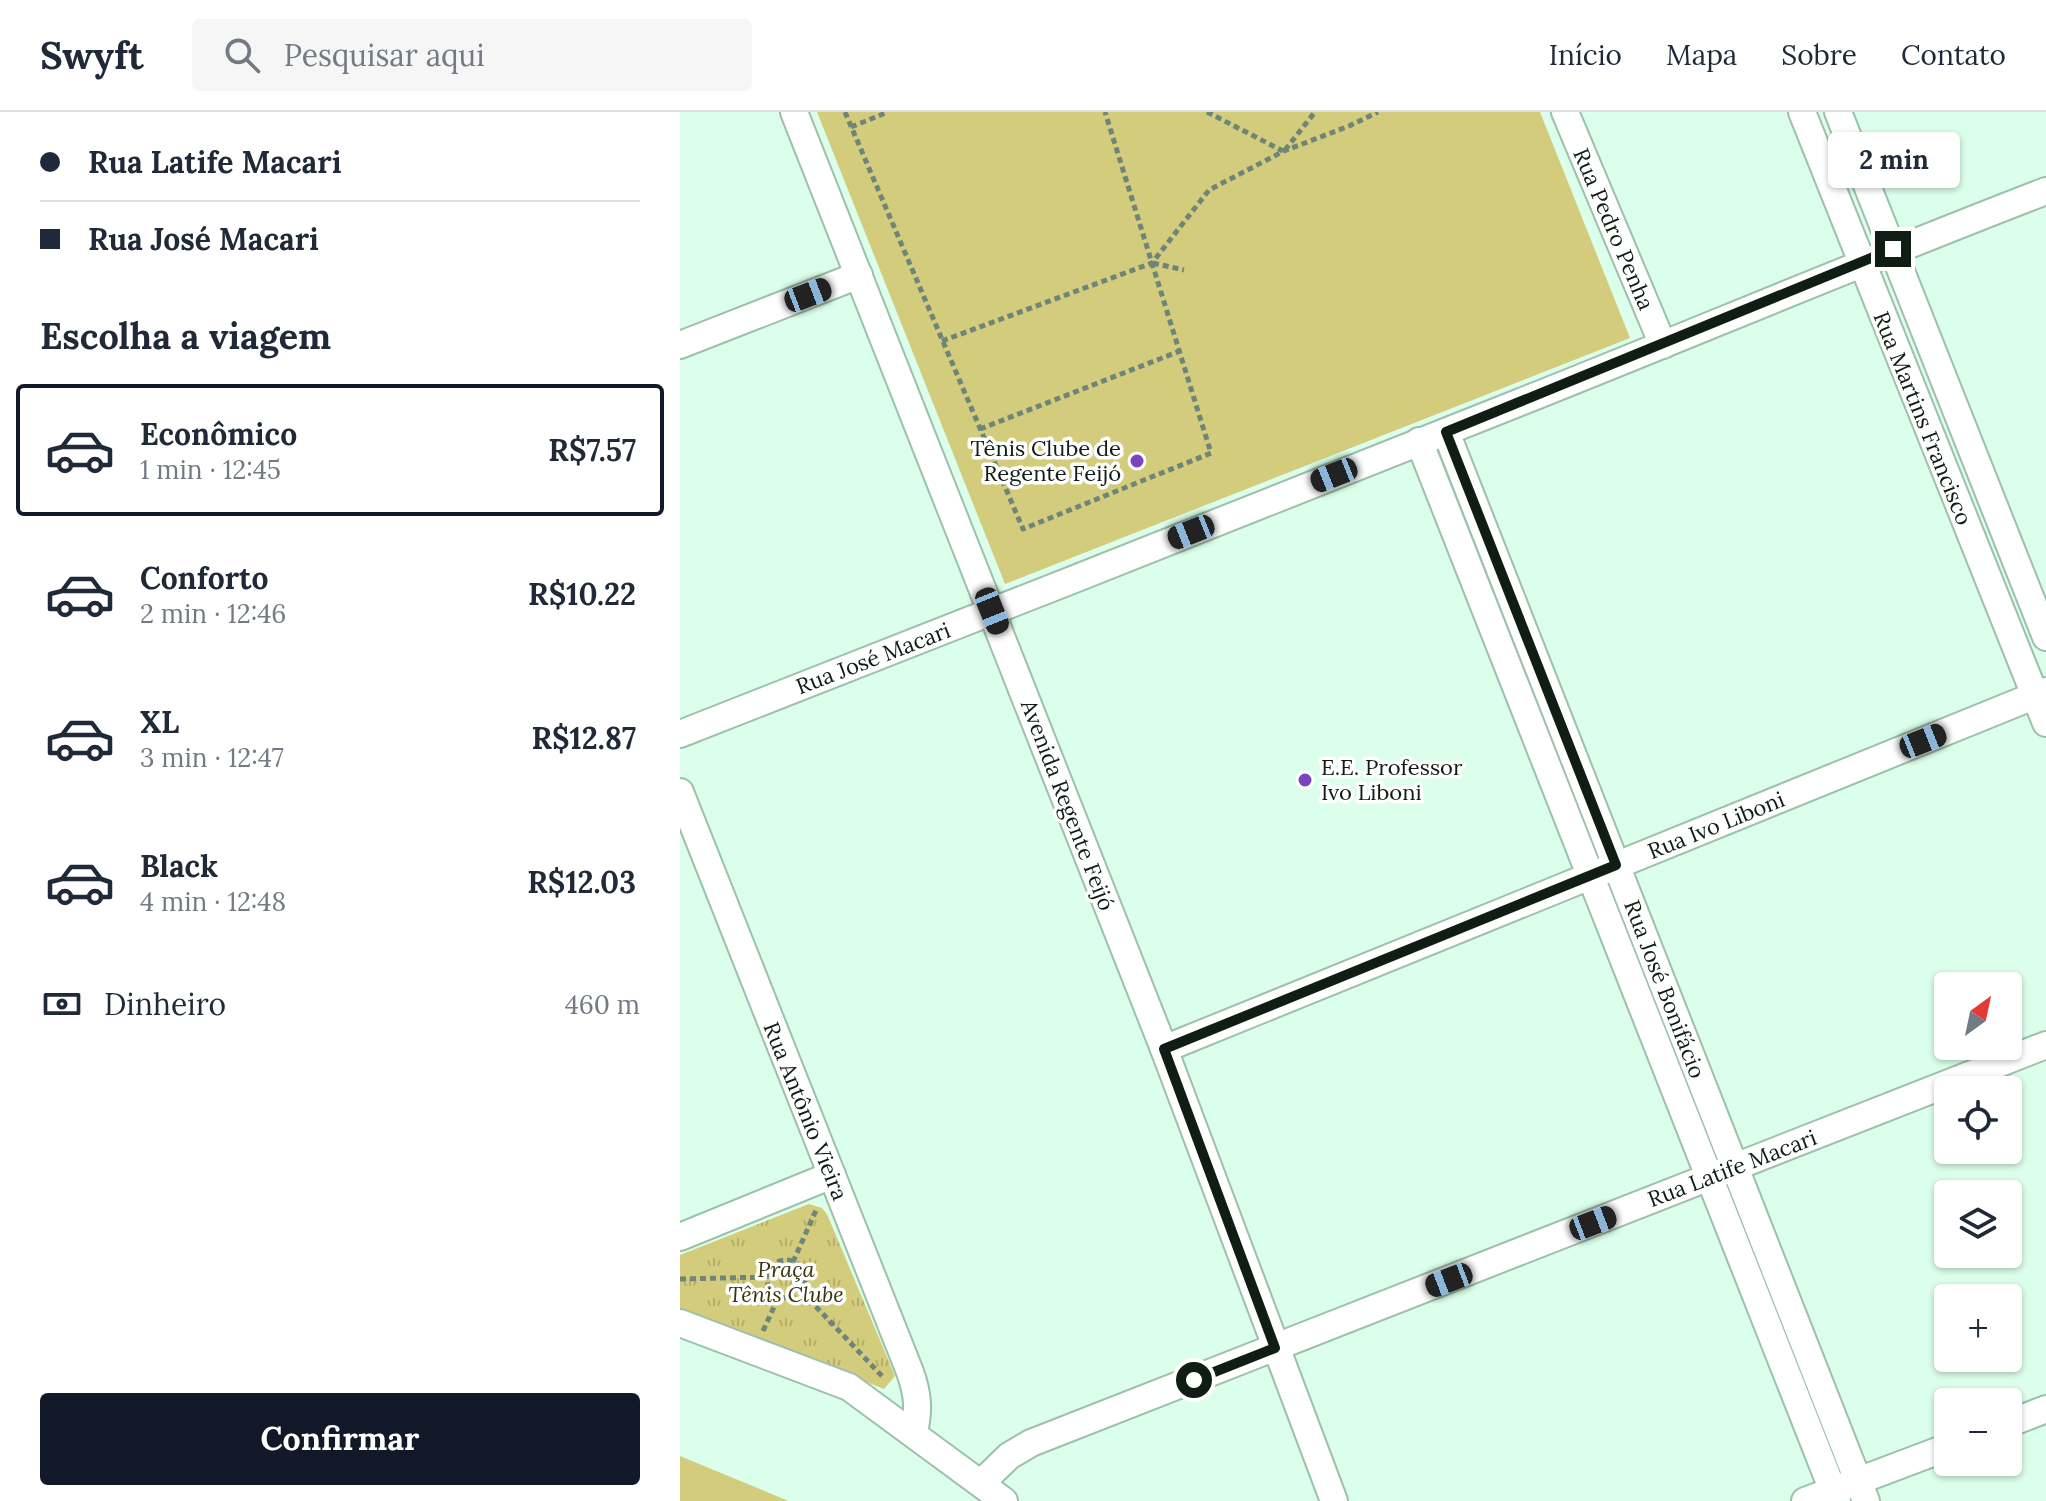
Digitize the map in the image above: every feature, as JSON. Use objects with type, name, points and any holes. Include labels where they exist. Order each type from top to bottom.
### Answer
[{"type":"street","name":"Avenida Regente Feijó","points":[[794,112],[1164,1049],[1334,1501]]},
{"type":"street","name":"Rua Pedro Penha","points":[[1565,112],[1663,345]]},
{"type":"street","name":"Rua Martins Francisco","points":[[1802,112],[1861,262],[2041,694],[2046,723]]},
{"type":"street","name":"Rua Martins Francisco","points":[[1838,112],[2046,637]]},
{"type":"street","name":"Rua José Macari","points":[[680,734],[1446,432],[1893,249],[2046,191]]},
{"type":"street","points":[[680,345],[859,275]]},
{"type":"street","name":"Rua José Bonifácio","points":[[1446,432],[1862,1491]]},
{"type":"street","name":"Rua José Bonifácio","points":[[1419,441],[1835,1496]]},
{"type":"street","points":[[1516,686],[1541,674]]},
{"type":"street","name":"Rua Ivo Liboni","points":[[1164,1049],[2041,694]]},
{"type":"street","name":"Rua Antônio Vieira","points":[[680,792],[917,1392],[918,1415],[914,1432]]},
{"type":"street","name":"Rua Latife Macari","points":[[981,1483],[1009,1456],[1031,1443],[2046,1045]]},
{"type":"street","points":[[680,1237],[832,1175]]},
{"type":"street","points":[[680,1323],[849,1387],[1004,1501]]},
{"type":"street","points":[[2022,1418],[2046,1409]]},
{"type":"street","points":[[1805,1501],[1862,1491],[1934,1454]]},
{"type":"path","points":[[845,112],[1023,529],[1211,453],[1105,112]]},
{"type":"path","points":[[851,127],[888,112]]},
{"type":"path","points":[[1207,112],[1284,151]]},
{"type":"path","points":[[1284,151],[1315,112]]},
{"type":"path","points":[[942,341],[1152,263],[1209,190],[1284,151],[1378,112]]},
{"type":"path","points":[[1152,263],[1184,270]]},
{"type":"path","points":[[980,429],[1180,351]]},
{"type":"path","points":[[793,1262],[832,1175]]},
{"type":"path","points":[[785,1259],[800,1264],[807,1277],[802,1292],[788,1299],[774,1295],[767,1277],[771,1266],[785,1259]]},
{"type":"path","points":[[680,1279],[767,1277]]},
{"type":"path","points":[[802,1292],[886,1381]]},
{"type":"path","points":[[755,1350],[779,1296]]},
{"type":"green space","name":"Tênis Clube de Regente Feijó","points":[[817,112],[1540,112],[1630,338],[1005,584]]},
{"type":"green space","name":"Praça Tênis Clube","points":[[809,1204],[822,1208],[827,1214],[895,1376],[884,1389],[680,1308],[680,1255]]},
{"type":"green space","points":[[680,1456],[786,1500],[788,1501],[680,1501]]},
{"type":"place","name":"Tênis Clube de Regente Feijó","points":[[1137,461]]},
{"type":"place","name":"E.E. Professor Ivo Liboni","points":[[1305,780]]},
{"type":"route","points":[[1194,1380],[1275,1348],[1164,1049],[1616,865],[1446,432],[1893,249]]}]
